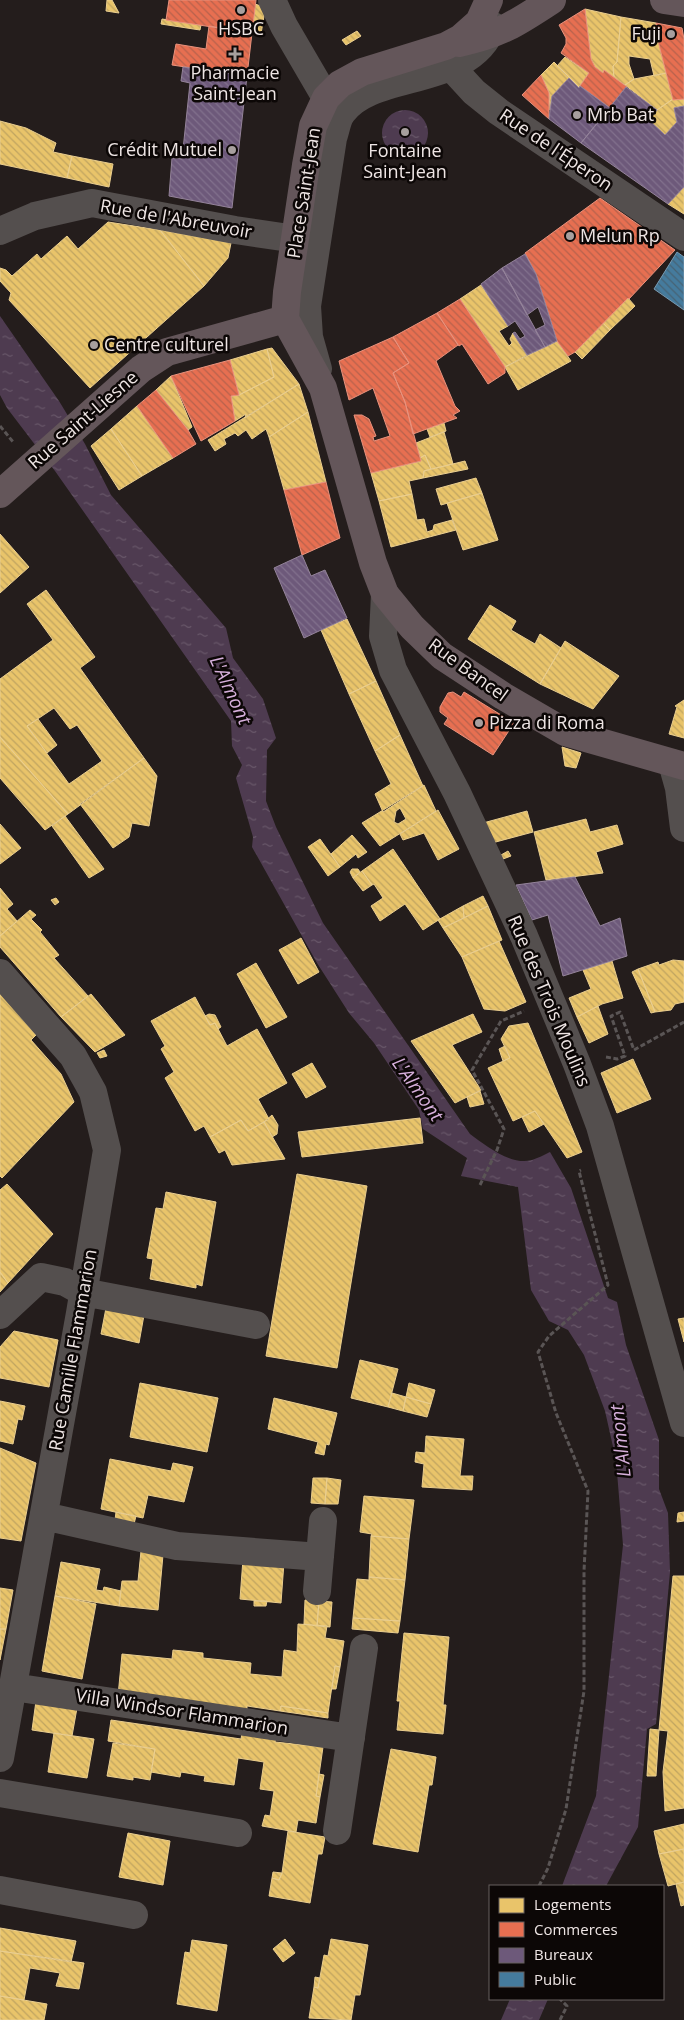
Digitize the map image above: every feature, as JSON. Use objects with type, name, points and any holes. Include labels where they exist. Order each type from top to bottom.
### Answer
[{"type":"main road","name":"Place Saint-Jean","points":[[285,319],[313,126],[326,98],[340,84],[362,72],[448,56],[461,38],[480,22],[491,0]]},
{"type":"main road","points":[[448,56],[510,28],[552,0]]},
{"type":"main road","points":[[664,0],[684,3]]},
{"type":"main road","points":[[285,319],[324,388]]},
{"type":"main road","name":"Rue Saint-Liesne","points":[[0,494],[141,369],[167,352],[285,319]]},
{"type":"main road","name":"Rue Bancel","points":[[324,388],[373,563],[385,594],[412,627],[442,656],[503,696],[565,732],[678,764]]},
{"type":"street","points":[[272,0],[284,26],[326,98]]},
{"type":"street","points":[[489,37],[497,16],[491,0]]},
{"type":"street","points":[[324,388],[309,337],[307,306],[333,138],[342,113],[360,96],[448,56]]},
{"type":"street","name":"Rue de l'Éperon","points":[[448,56],[474,92],[499,112],[684,237]]},
{"type":"street","name":"Rue de l'Abreuvoir","points":[[0,231],[35,216],[92,203],[235,230],[296,239]]},
{"type":"street","name":"Rue des Trois Moulins","points":[[385,594],[383,636],[393,670],[439,758],[524,936],[600,1126],[684,1423]]},
{"type":"street","points":[[678,764],[684,828]]},
{"type":"street","name":"Rue Camille Flammarion","points":[[0,973],[73,1056],[94,1092],[107,1150],[0,1758]]},
{"type":"street","points":[[0,1315],[42,1277],[65,1282],[83,1292],[256,1325]]},
{"type":"street","points":[[44,1516],[178,1546],[320,1558]]},
{"type":"street","points":[[317,1591],[323,1521]]},
{"type":"street","points":[[337,1831],[364,1648]]},
{"type":"street","name":"Villa Windsor Flammarion","points":[[13,1687],[351,1738]]},
{"type":"street","points":[[0,1792],[238,1833]]},
{"type":"street","points":[[0,1890],[134,1915]]},
{"type":"path","points":[[480,1185],[497,1150],[504,1129],[472,1070],[501,1021],[529,1009]]},
{"type":"path","points":[[617,1059],[626,1056],[611,1016],[620,1012],[634,1050],[684,1022]]},
{"type":"path","points":[[540,1885],[548,1868],[566,1809],[584,1690],[584,1572],[588,1491],[556,1413],[538,1352],[549,1336],[608,1286],[581,1179]]},
{"type":"path","points":[[560,2020],[566,2006],[561,2000]]},
{"type":"water","points":[[400,110],[410,110],[422,116],[427,124],[427,142],[422,150],[414,155],[400,156],[392,153],[385,146],[382,138],[382,128],[385,120],[392,113]]},
{"type":"water","name":"L'Almont","points":[[0,316],[59,401],[85,444],[111,495],[226,628],[233,658],[263,699],[276,738],[267,750],[266,801],[276,827],[323,923],[470,1134],[483,1144],[516,1160],[532,1160],[550,1152],[571,1188],[608,1298],[617,1302],[626,1345],[659,1440],[659,1489],[668,1513],[670,1572],[656,1724],[647,1729],[638,1827],[607,1885],[562,1885],[596,1796],[623,1545],[616,1460],[605,1411],[584,1355],[568,1330],[549,1321],[531,1290],[518,1187],[461,1176],[467,1158],[423,1129],[419,1110],[374,1043],[349,1013],[317,963],[252,847],[253,837],[236,778],[242,765],[232,746],[231,721],[55,471],[7,408],[0,395]]},
{"type":"water","points":[[510,2000],[548,2000],[539,2020],[501,2020]]},
{"type":"building: Logements","points":[[107,0],[112,0],[119,13],[106,11]]},
{"type":"building: Logements","points":[[255,4],[265,10],[261,34],[252,33]]},
{"type":"building: Logements","points":[[585,9],[621,17],[617,62],[613,66],[614,78],[604,70],[603,73],[595,67],[591,59]]},
{"type":"building: Logements","points":[[621,17],[656,23],[666,73],[654,76],[650,59],[629,56],[629,64],[634,79],[625,85],[614,78],[613,66],[617,62]]},
{"type":"building: Logements","points":[[162,19],[201,25],[200,30],[161,24]]},
{"type":"building: Logements","points":[[357,31],[361,36],[346,45],[342,40]]},
{"type":"building: Logements","points":[[565,57],[589,73],[579,87],[557,66]]},
{"type":"building: Logements","points":[[554,62],[579,87],[569,78],[552,96],[550,110],[549,93],[541,75]]},
{"type":"building: Logements","points":[[666,73],[673,99],[657,110],[625,85],[634,79]]},
{"type":"building: Logements","points":[[673,99],[684,99],[684,106],[674,108],[677,122],[665,135],[649,120],[657,110]]},
{"type":"building: Logements","points":[[0,121],[26,128],[56,143],[53,152],[72,156],[67,178],[0,164]]},
{"type":"building: Logements","points":[[72,156],[113,164],[109,187],[67,178]]},
{"type":"building: Logements","points":[[684,187],[684,214],[668,204]]},
{"type":"building: Logements","name":"Centre culturel","points":[[108,222],[160,230],[204,286],[90,388],[9,300],[11,293],[0,281],[0,268],[6,270],[12,276],[37,254],[41,259],[67,236],[78,249]]},
{"type":"building: Logements","name":"Centre culturel","points":[[160,230],[231,243],[228,258],[204,286]]},
{"type":"building: Logements","points":[[481,285],[508,326],[499,331],[509,346],[512,343],[510,339],[513,333],[527,355],[505,367],[460,299]]},
{"type":"building: Logements","points":[[628,298],[635,306],[610,330],[603,323]]},
{"type":"building: Logements","points":[[603,323],[610,330],[582,359],[575,352]]},
{"type":"building: Logements","points":[[557,341],[571,361],[518,390],[505,367]]},
{"type":"building: Logements","points":[[272,348],[299,384],[245,418],[246,414],[235,421],[231,396],[239,395],[274,377],[267,349]]},
{"type":"building: Logements","points":[[267,349],[274,377],[239,395],[230,360]]},
{"type":"building: Logements","points":[[171,376],[192,427],[188,430],[156,390]]},
{"type":"building: Logements","points":[[299,384],[308,412],[269,437],[266,429],[252,439],[246,430],[238,436],[235,433],[224,439],[226,444],[215,451],[208,440]]},
{"type":"building: Logements","points":[[137,406],[173,458],[142,476],[111,429]]},
{"type":"building: Logements","points":[[308,412],[326,482],[284,490],[269,437]]},
{"type":"building: Logements","points":[[444,423],[446,431],[430,437],[427,429]]},
{"type":"building: Logements","points":[[111,429],[142,476],[119,490],[91,446]]},
{"type":"building: Logements","points":[[444,432],[453,464],[431,469],[425,455],[420,458],[416,443]]},
{"type":"building: Logements","points":[[425,455],[431,469],[424,471],[423,478],[409,481],[412,494],[379,501],[371,473],[421,461],[420,458]]},
{"type":"building: Logements","points":[[465,461],[468,469],[423,478],[424,471]]},
{"type":"building: Logements","points":[[476,478],[482,493],[441,505],[436,489]]},
{"type":"building: Logements","points":[[482,493],[498,540],[463,550],[447,503]]},
{"type":"building: Logements","points":[[412,494],[417,520],[424,519],[427,532],[433,530],[434,525],[452,520],[456,530],[391,547],[379,501]]},
{"type":"building: Logements","points":[[0,534],[29,567],[0,593]]},
{"type":"building: Logements","points":[[46,590],[95,657],[80,668],[144,758],[68,814],[0,737],[0,679],[53,640],[27,604]],"holes":[[[54,708],[70,729],[77,725],[102,761],[69,784],[27,726]]]},
{"type":"building: Logements","points":[[490,605],[516,621],[511,630],[535,644],[540,634],[561,648],[540,684],[468,639]]},
{"type":"building: Logements","points":[[347,619],[376,681],[349,694],[321,630]]},
{"type":"building: Logements","points":[[565,641],[619,676],[593,709],[540,684]]},
{"type":"building: Logements","points":[[376,681],[400,735],[375,751],[349,694]]},
{"type":"building: Logements","points":[[684,700],[684,738],[669,734],[677,707],[675,706]]},
{"type":"building: Logements","points":[[38,719],[57,745],[47,753],[27,726]]},
{"type":"building: Logements","points":[[400,735],[423,786],[383,812],[375,794],[391,784],[375,751]]},
{"type":"building: Logements","points":[[0,737],[68,814],[45,830],[0,778]]},
{"type":"building: Logements","points":[[562,747],[581,753],[576,768],[565,766]]},
{"type":"building: Logements","points":[[144,758],[157,776],[149,826],[132,823],[129,837],[113,848],[80,804]]},
{"type":"building: Logements","points":[[424,785],[436,811],[380,846],[362,823]],"holes":[[[400,808],[406,819],[398,824],[394,822],[396,811]]]},
{"type":"building: Logements","points":[[438,810],[459,849],[438,860],[424,833],[403,840],[400,834]]},
{"type":"building: Logements","points":[[527,811],[533,832],[492,843],[483,823]]},
{"type":"building: Logements","points":[[65,816],[104,869],[89,878],[52,826]]},
{"type":"building: Logements","points":[[586,819],[590,832],[617,825],[623,844],[596,852],[603,873],[546,880],[534,832]]},
{"type":"building: Logements","points":[[0,824],[21,848],[0,864]]},
{"type":"building: Logements","points":[[352,835],[367,852],[358,858],[356,854],[340,867],[331,854]]},
{"type":"building: Logements","points":[[320,839],[340,867],[328,876],[308,847]]},
{"type":"building: Logements","points":[[393,849],[440,919],[423,930],[405,904],[380,921],[371,906],[383,898],[362,871]]},
{"type":"building: Logements","points":[[508,851],[511,856],[503,859],[501,855]]},
{"type":"building: Logements","points":[[352,869],[358,869],[360,872],[353,878],[350,872]]},
{"type":"building: Logements","points":[[362,871],[372,885],[363,891],[353,878]]},
{"type":"building: Logements","points":[[0,888],[13,904],[7,909],[17,921],[0,936]]},
{"type":"building: Logements","points":[[483,896],[488,906],[464,918],[463,906]]},
{"type":"building: Logements","points":[[56,898],[59,902],[55,905],[51,900]]},
{"type":"building: Logements","points":[[463,906],[464,918],[443,928],[438,920]]},
{"type":"building: Logements","points":[[488,906],[502,940],[462,957],[443,928]]},
{"type":"building: Logements","points":[[30,910],[36,915],[31,919],[42,930],[40,932],[59,955],[54,958],[88,996],[61,1017],[0,947],[0,936]]},
{"type":"building: Logements","points":[[301,938],[319,972],[298,984],[279,950]]},
{"type":"building: Logements","points":[[499,941],[526,1002],[505,1011],[484,1009],[462,957]]},
{"type":"building: Logements","points":[[673,960],[684,961],[684,1002],[675,1004],[671,1010],[655,1012],[638,969],[658,962],[659,965]]},
{"type":"building: Logements","points":[[612,961],[623,998],[602,1004],[577,1017],[569,998],[591,989],[583,970]]},
{"type":"building: Logements","points":[[256,963],[287,1017],[266,1028],[237,974]]},
{"type":"building: Logements","points":[[638,969],[655,1012],[651,1013],[632,972]]},
{"type":"building: Logements","points":[[0,993],[36,1035],[31,1040],[61,1074],[74,1102],[2,1178],[0,1176]]},
{"type":"building: Logements","points":[[91,994],[125,1035],[95,1052],[61,1017]]},
{"type":"building: Logements","points":[[195,997],[210,1025],[215,1023],[227,1046],[257,1029],[287,1083],[258,1099],[269,1119],[248,1131],[241,1120],[210,1137],[204,1126],[195,1131],[165,1078],[174,1072],[161,1049],[165,1046],[151,1021]]},
{"type":"building: Logements","points":[[598,1006],[608,1034],[589,1043],[577,1017]]},
{"type":"building: Logements","points":[[209,1014],[215,1015],[221,1027],[218,1029],[215,1023],[210,1025],[205,1016]]},
{"type":"building: Logements","points":[[473,1014],[482,1032],[452,1045],[481,1090],[455,1103],[411,1041]]},
{"type":"building: Logements","points":[[528,1023],[582,1152],[567,1158],[535,1111],[513,1121],[488,1068],[510,1058],[501,1039],[509,1026]]},
{"type":"building: Logements","points":[[505,1046],[510,1058],[503,1061],[499,1049]]},
{"type":"building: Logements","points":[[104,1050],[107,1056],[100,1058],[97,1053]]},
{"type":"building: Logements","points":[[633,1059],[651,1099],[617,1113],[601,1073]]},
{"type":"building: Logements","points":[[312,1063],[326,1087],[306,1098],[292,1074]]},
{"type":"building: Logements","points":[[480,1091],[484,1104],[470,1107],[467,1097]]},
{"type":"building: Logements","points":[[535,1111],[544,1124],[529,1132],[522,1117]]},
{"type":"building: Logements","points":[[272,1115],[278,1125],[277,1134],[272,1137],[264,1122]]},
{"type":"building: Logements","points":[[420,1118],[423,1143],[302,1157],[298,1132]]},
{"type":"building: Logements","points":[[241,1120],[248,1131],[264,1122],[285,1159],[232,1165],[225,1150],[219,1153],[210,1137]]},
{"type":"building: Logements","points":[[297,1174],[367,1186],[337,1368],[266,1356]]},
{"type":"building: Logements","points":[[7,1184],[53,1234],[8,1283],[0,1272],[0,1190]]},
{"type":"building: Logements","points":[[166,1192],[216,1202],[202,1286],[196,1284],[196,1288],[150,1279],[153,1259],[147,1258],[156,1208],[163,1209]]},
{"type":"building: Logements","points":[[0,1272],[8,1283],[0,1292]]},
{"type":"building: Logements","points":[[106,1308],[144,1315],[139,1343],[101,1334]]},
{"type":"building: Logements","points":[[684,1318],[684,1342],[678,1319]]},
{"type":"building: Logements","points":[[14,1331],[58,1340],[49,1387],[0,1378],[0,1347]]},
{"type":"building: Logements","points":[[360,1360],[398,1369],[388,1407],[351,1398]]},
{"type":"building: Logements","points":[[140,1383],[218,1398],[207,1452],[130,1437]]},
{"type":"building: Logements","points":[[409,1383],[435,1390],[431,1404],[406,1397]]},
{"type":"building: Logements","points":[[392,1393],[406,1397],[403,1411],[388,1407]]},
{"type":"building: Logements","points":[[406,1397],[431,1404],[427,1417],[403,1411]]},
{"type":"building: Logements","points":[[274,1398],[337,1413],[329,1445],[326,1444],[324,1455],[315,1453],[318,1442],[268,1429]]},
{"type":"building: Logements","points":[[0,1401],[25,1406],[22,1420],[18,1419],[13,1444],[0,1441]]},
{"type":"building: Logements","points":[[426,1436],[464,1439],[460,1476],[473,1476],[472,1490],[422,1487],[424,1464],[415,1462],[416,1452],[425,1453]]},
{"type":"building: Logements","points":[[0,1448],[36,1463],[21,1541],[0,1538]]},
{"type":"building: Logements","points":[[110,1459],[171,1471],[173,1463],[193,1467],[184,1502],[148,1495],[143,1518],[101,1509]]},
{"type":"building: Logements","points":[[313,1478],[327,1478],[325,1504],[311,1503]]},
{"type":"building: Logements","points":[[327,1478],[341,1480],[338,1504],[325,1504]]},
{"type":"building: Logements","points":[[364,1496],[414,1500],[409,1539],[371,1536],[372,1534],[360,1532]]},
{"type":"building: Logements","points":[[116,1512],[136,1516],[134,1524],[115,1520]]},
{"type":"building: Logements","points":[[684,1512],[684,1521],[677,1522],[678,1513]]},
{"type":"building: Logements","points":[[371,1536],[409,1539],[405,1580],[369,1577]]},
{"type":"building: Logements","points":[[141,1551],[163,1555],[158,1610],[119,1606],[122,1581],[138,1581]]},
{"type":"building: Logements","points":[[243,1559],[284,1562],[281,1603],[240,1599]]},
{"type":"building: Logements","points":[[61,1562],[100,1569],[96,1590],[103,1591],[104,1587],[121,1591],[119,1606],[55,1596]]},
{"type":"building: Logements","points":[[673,1576],[684,1576],[684,1808],[665,1811],[663,1772],[668,1731],[659,1730]]},
{"type":"building: Logements","points":[[369,1577],[405,1580],[400,1621],[353,1618],[357,1579],[369,1580]]},
{"type":"building: Logements","points":[[0,1588],[13,1590],[6,1629],[0,1629]]},
{"type":"building: Logements","points":[[55,1596],[96,1604],[82,1679],[42,1671]]},
{"type":"building: Logements","points":[[305,1600],[319,1601],[317,1626],[304,1624]]},
{"type":"building: Logements","points":[[254,1601],[267,1601],[266,1606],[254,1606]]},
{"type":"building: Logements","points":[[319,1601],[332,1602],[330,1627],[317,1626]]},
{"type":"building: Logements","points":[[353,1618],[400,1621],[398,1633],[352,1629]]},
{"type":"building: Logements","points":[[298,1624],[327,1626],[325,1638],[344,1641],[340,1667],[335,1666],[328,1713],[281,1706],[280,1711],[247,1706],[247,1709],[118,1696],[122,1654],[172,1659],[173,1650],[203,1653],[203,1658],[251,1663],[250,1674],[282,1677],[284,1650],[297,1652]]},
{"type":"building: Logements","points":[[0,1629],[6,1629],[0,1660]]},
{"type":"building: Logements","points":[[404,1633],[449,1637],[443,1705],[446,1705],[443,1734],[397,1730],[400,1701],[397,1701]]},
{"type":"building: Logements","points":[[335,1666],[340,1667],[336,1689],[332,1689]]},
{"type":"building: Logements","points":[[36,1701],[77,1708],[72,1736],[32,1730]]},
{"type":"building: Logements","points":[[281,1706],[328,1713],[328,1718],[280,1711]]},
{"type":"building: Logements","points":[[111,1720],[241,1739],[242,1733],[276,1738],[275,1742],[323,1747],[316,1796],[320,1797],[316,1823],[298,1820],[296,1832],[262,1826],[265,1815],[270,1816],[274,1791],[260,1789],[264,1762],[238,1758],[234,1785],[204,1781],[205,1776],[181,1772],[180,1777],[151,1772],[155,1749],[108,1741]]},
{"type":"building: Logements","points":[[650,1729],[659,1730],[656,1776],[647,1776]]},
{"type":"building: Logements","points":[[54,1733],[94,1739],[87,1778],[48,1772]]},
{"type":"building: Logements","points":[[113,1743],[155,1749],[150,1780],[133,1777],[133,1780],[107,1776]]},
{"type":"building: Logements","points":[[391,1749],[436,1757],[432,1785],[429,1785],[418,1852],[373,1844]]},
{"type":"building: Logements","points":[[319,1774],[324,1775],[320,1797],[316,1796]]},
{"type":"building: Logements","points":[[684,1824],[684,1849],[659,1854],[654,1831]]},
{"type":"building: Logements","points":[[288,1831],[325,1837],[322,1854],[318,1854],[310,1903],[269,1896],[272,1878],[279,1880],[282,1873]]},
{"type":"building: Logements","points":[[128,1833],[170,1841],[163,1885],[119,1877]]},
{"type":"building: Logements","points":[[684,1849],[684,1882],[668,1886],[659,1854]]},
{"type":"building: Logements","points":[[273,1872],[282,1873],[279,1880],[272,1878]]},
{"type":"building: Logements","points":[[684,1882],[684,1905],[681,1906],[676,1884]]},
{"type":"building: Logements","points":[[0,1928],[76,1941],[71,1962],[0,1951]]},
{"type":"building: Logements","points":[[285,1939],[295,1953],[283,1962],[273,1949]]},
{"type":"building: Logements","points":[[331,1939],[368,1945],[360,1995],[355,1995],[351,2020],[309,2018],[314,1987],[318,1988],[324,1955],[328,1956]]},
{"type":"building: Logements","points":[[192,1940],[227,1945],[217,2011],[177,2004],[185,1952],[190,1953]]},
{"type":"building: Logements","points":[[0,1951],[84,1963],[79,1989],[56,1986],[60,1973],[30,1968],[24,2000],[0,1996]]},
{"type":"building: Logements","points":[[315,1977],[320,1978],[318,1988],[314,1987]]},
{"type":"building: Logements","points":[[0,1996],[47,2004],[44,2020],[0,2020]]},
{"type":"building: Commerces","points":[[169,0],[256,0],[252,33],[166,20]]},
{"type":"building: Commerces","points":[[585,9],[591,59],[595,67],[603,73],[604,70],[627,87],[610,108],[580,86],[589,73],[561,53],[566,44],[566,38],[559,25]]},
{"type":"building: Commerces","points":[[656,23],[682,28],[684,39],[684,99],[673,100],[659,45]]},
{"type":"building: Commerces","points":[[209,26],[252,33],[247,76],[172,65],[176,44],[206,49]]},
{"type":"building: Commerces","points":[[541,75],[549,93],[549,119],[522,95]]},
{"type":"building: Commerces","points":[[600,198],[675,250],[629,299],[575,352],[568,356],[557,341],[536,274],[525,253]]},
{"type":"building: Commerces","points":[[460,299],[505,367],[505,373],[488,384],[462,344],[459,346],[437,313]]},
{"type":"building: Commerces","points":[[437,313],[458,345],[436,361],[455,406],[460,411],[453,415],[457,418],[413,434],[405,402],[393,373],[409,363],[393,337]]},
{"type":"building: Commerces","points":[[393,337],[409,363],[393,373],[405,402],[421,461],[371,473],[354,415],[362,415],[369,419],[376,436],[373,437],[374,441],[390,436],[373,388],[349,400],[339,361]]},
{"type":"building: Commerces","points":[[230,360],[239,395],[231,396],[235,421],[201,441],[171,376]]},
{"type":"building: Commerces","points":[[156,390],[188,430],[196,444],[173,458],[137,406]]},
{"type":"building: Commerces","points":[[326,482],[340,538],[302,555],[284,490]]},
{"type":"building: Commerces","name":"Pizza di Roma","points":[[453,692],[461,697],[464,692],[514,723],[493,755],[444,724],[448,718],[440,712],[440,707],[448,693]]},
{"type":"building: Bureaux","points":[[183,67],[247,76],[232,208],[169,196],[172,158],[182,159],[190,83],[181,81]]},
{"type":"building: Bureaux","name":"Mrb Bat","points":[[569,78],[579,88],[580,86],[610,108],[581,143],[549,119],[552,96]]},
{"type":"building: Bureaux","points":[[626,87],[657,110],[649,120],[665,135],[677,122],[674,108],[684,106],[684,187],[668,204],[581,143]]},
{"type":"building: Bureaux","points":[[525,254],[536,274],[557,341],[545,347],[535,330],[545,325],[538,307],[527,315],[502,268]]},
{"type":"building: Bureaux","points":[[502,268],[545,347],[527,355],[513,333],[515,332],[520,339],[525,336],[515,321],[508,326],[481,284]]},
{"type":"building: Bureaux","points":[[302,555],[311,576],[325,570],[347,618],[304,638],[274,568]]},
{"type":"building: Bureaux","points":[[575,877],[600,926],[620,918],[627,956],[563,976],[548,915],[532,920],[516,885]]},
{"type":"building: Public","points":[[677,252],[684,257],[684,310],[654,289]]},
{"type":"place","name":"HSBC","points":[[241,10]]},
{"type":"place","name":"Fuji","points":[[671,34]]},
{"type":"place","name":"Pharmacie Saint-Jean","points":[[235,54]]},
{"type":"place","name":"Mrb Bat","points":[[577,115]]},
{"type":"place","name":"Fontaine Saint-Jean","points":[[405,132]]},
{"type":"place","name":"Crédit Mutuel","points":[[232,150]]},
{"type":"place","name":"Melun Rp","points":[[570,236]]},
{"type":"place","name":"Centre culturel","points":[[94,345]]},
{"type":"place","name":"Pizza di Roma","points":[[479,723]]}]
